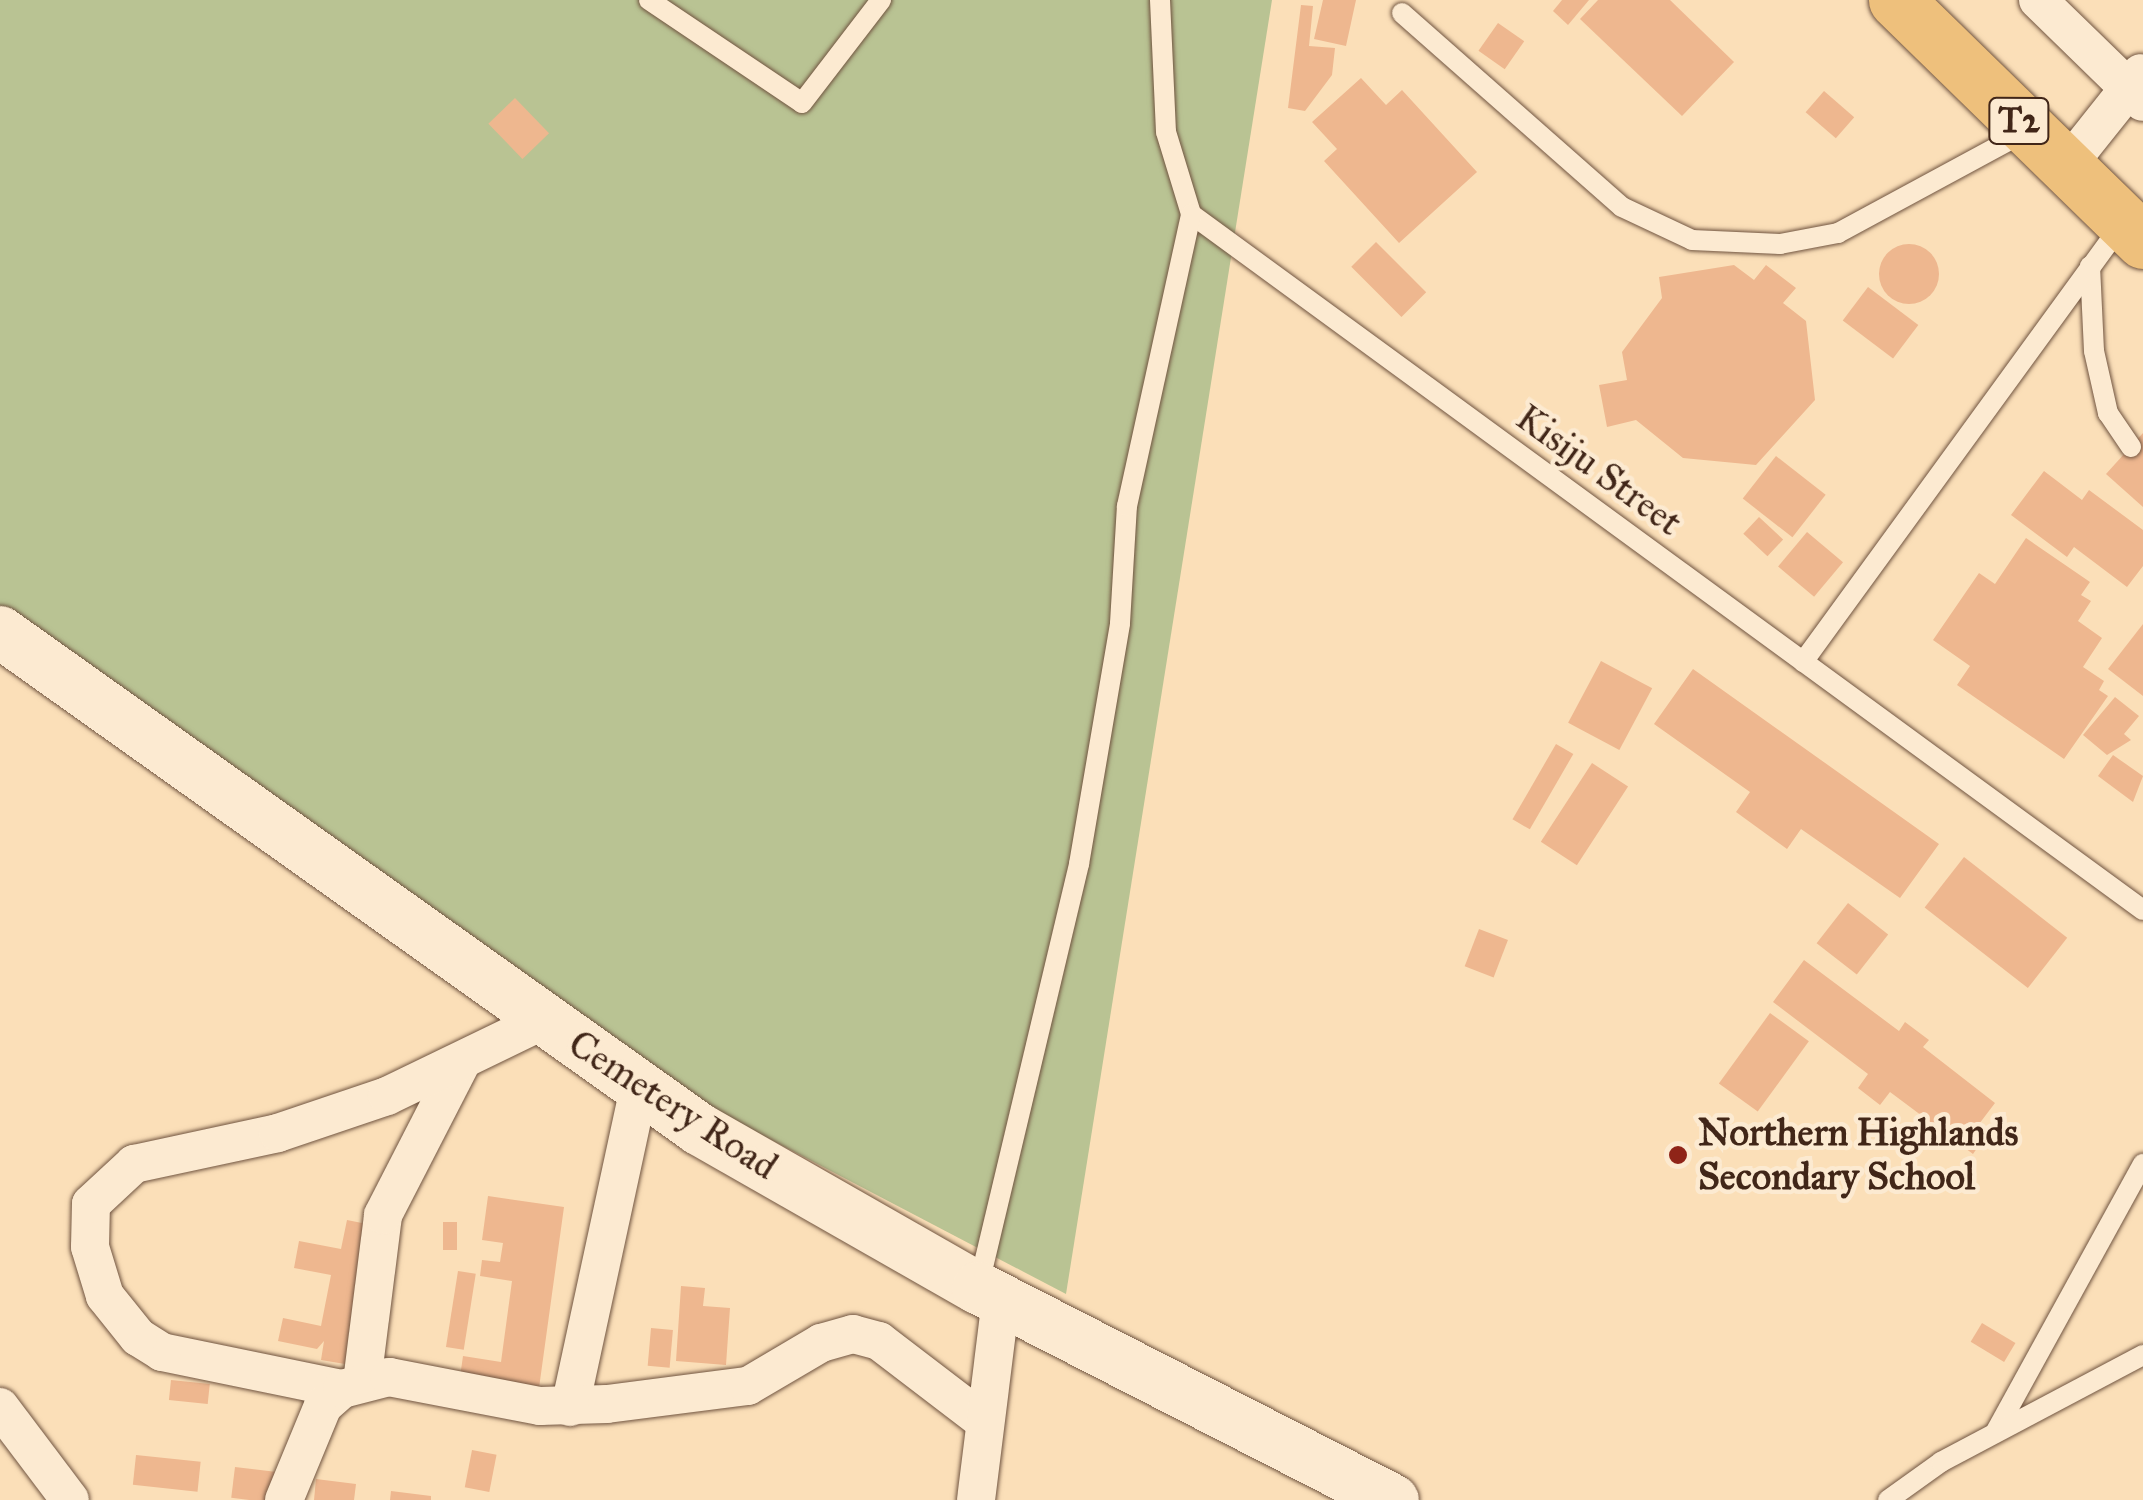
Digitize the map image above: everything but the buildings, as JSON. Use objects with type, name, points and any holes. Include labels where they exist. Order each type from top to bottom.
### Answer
[{"type":"highway","name":"T2","points":[[1896,0],[2133,232]]},
{"type":"main road","name":"Cemetery Road","points":[[0,632],[639,1087],[990,1294],[1393,1500]]},
{"type":"street","points":[[2038,0],[2137,86],[2048,148]]},
{"type":"street","points":[[544,1020],[461,1063],[278,1133],[134,1164],[91,1204],[90,1247],[105,1296],[138,1337],[162,1352],[352,1385],[411,1379],[570,1407],[737,1389],[854,1334],[878,1341],[986,1422]]},
{"type":"street","points":[[284,1500],[311,1427],[352,1385],[384,1215],[461,1063]]},
{"type":"street","points":[[570,1407],[639,1087]]},
{"type":"street","points":[[976,1500],[986,1422],[990,1294]]},
{"type":"street","points":[[0,1407],[70,1500]]},
{"type":"lane","points":[[649,0],[802,104],[881,0]]},
{"type":"lane","points":[[990,1294],[1079,864],[1120,624],[1127,506],[1191,214],[1166,132],[1160,0]]},
{"type":"lane","points":[[1402,13],[1622,206],[1692,240],[1780,244],[1838,232],[2048,148]]},
{"type":"lane","name":"Kisiju Street","points":[[1191,214],[2143,910]]},
{"type":"lane","points":[[1803,662],[2090,266],[2133,232]]},
{"type":"lane","points":[[2090,266],[2094,351],[2108,413],[2131,447]]},
{"type":"lane","points":[[1996,1431],[2143,1164]]},
{"type":"lane","points":[[1888,1500],[1996,1431],[2143,1355]]},
{"type":"green space","points":[[0,0],[1272,0],[1066,1294],[716,1111],[0,612]]},
{"type":"place","name":"Northern Highlands Secondary School","points":[[1678,1155]]}]
